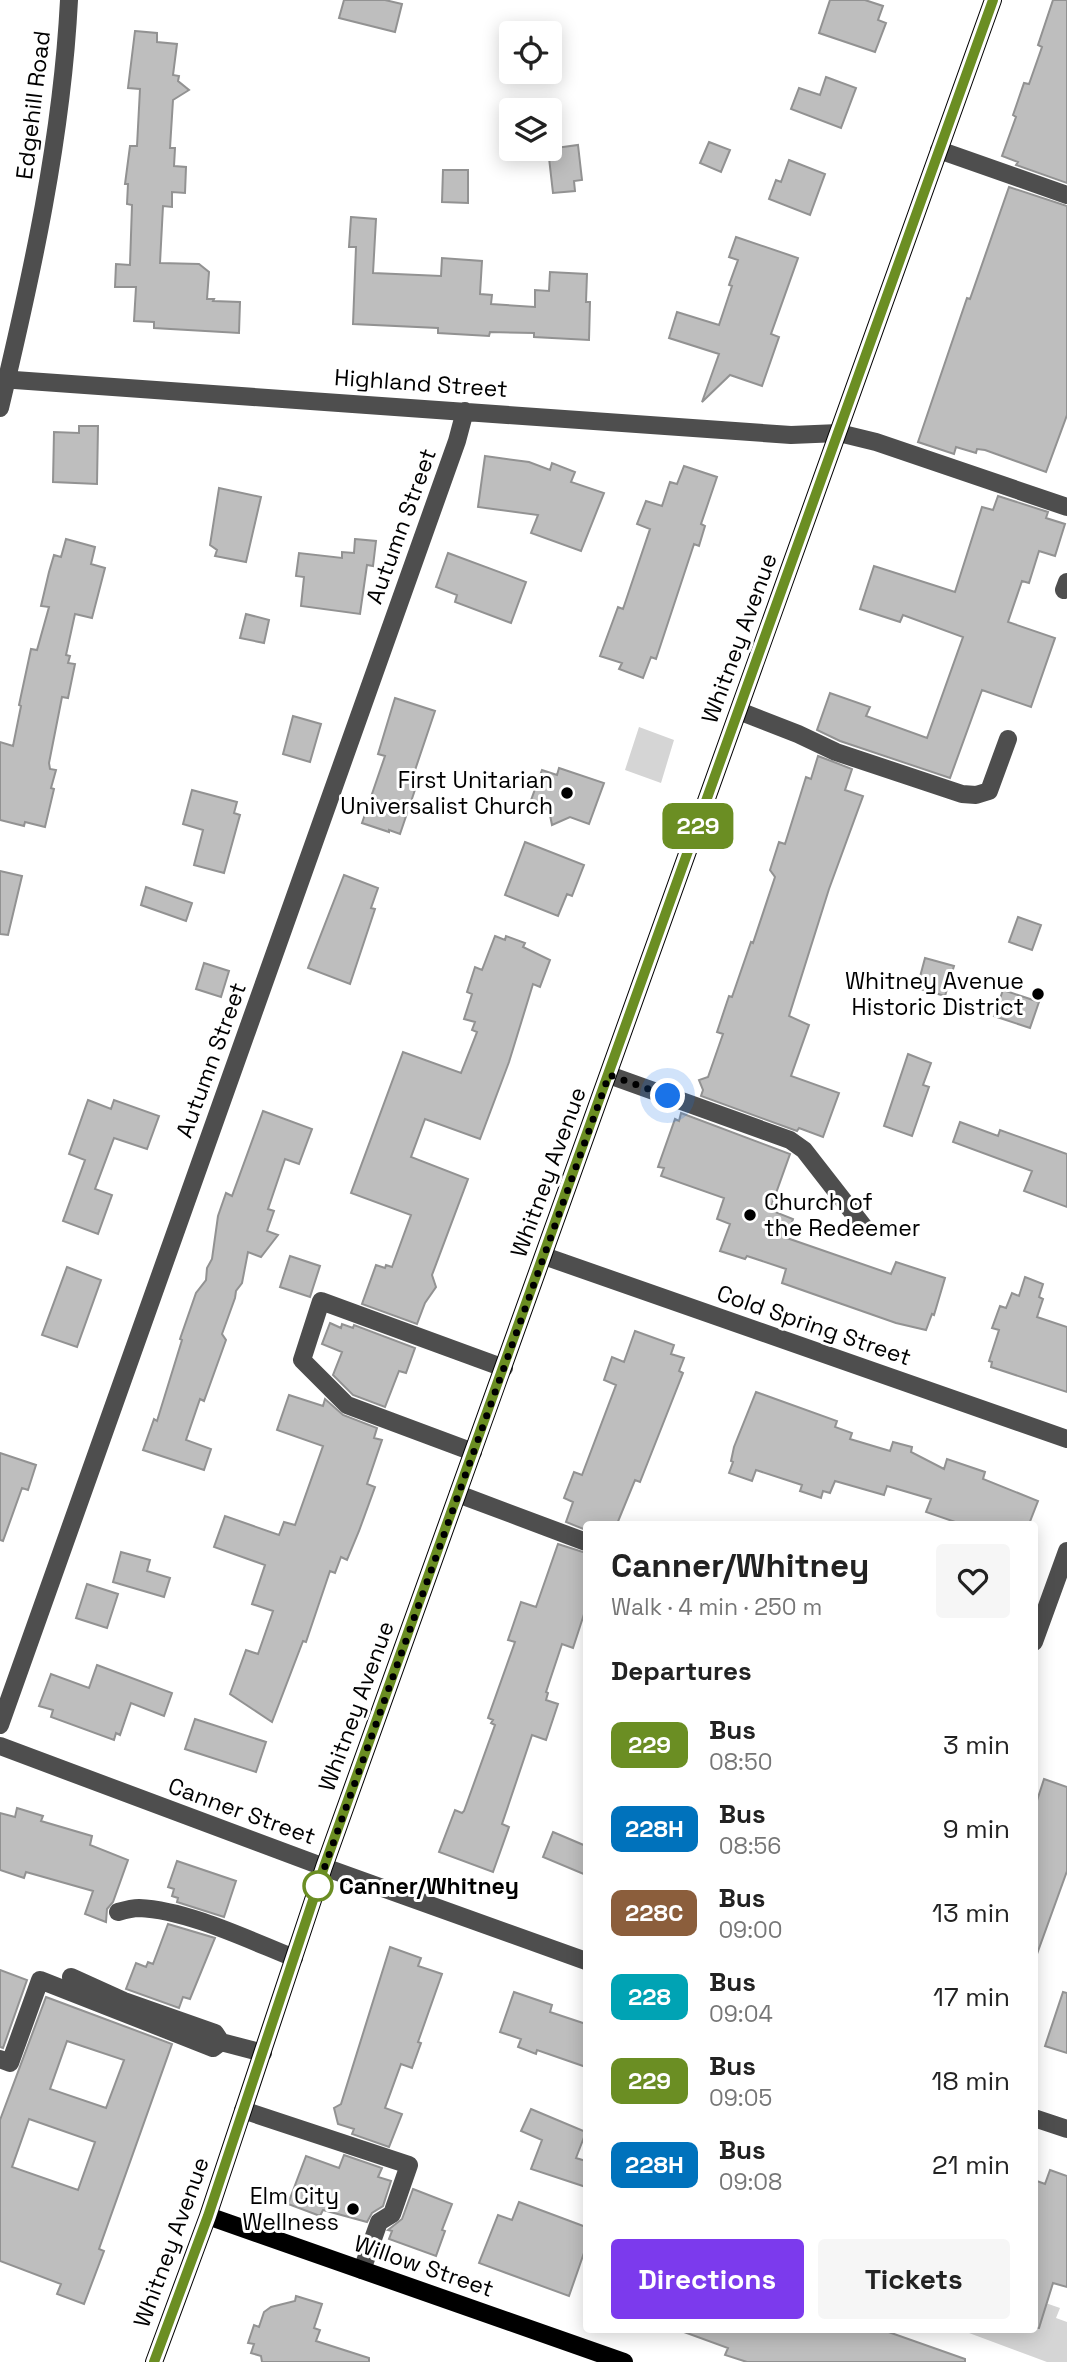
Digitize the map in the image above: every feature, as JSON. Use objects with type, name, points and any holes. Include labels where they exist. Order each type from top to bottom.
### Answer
[{"type":"main road","name":"Whitney Avenue","points":[[154,2362],[208,2216],[324,1867],[993,0]]},
{"type":"main road","name":"Willow Street","points":[[208,2216],[624,2362]]},
{"type":"street","name":"Edgehill Road","points":[[0,408],[3,379],[27,292],[50,172],[69,0]]},
{"type":"street","points":[[939,150],[1067,195]]},
{"type":"street","name":"Highland Street","points":[[3,379],[791,435],[839,433],[876,442],[1067,507]]},
{"type":"street","name":"Autumn Street","points":[[0,1725],[443,480],[465,411]]},
{"type":"street","points":[[739,711],[836,752],[962,794],[976,795],[989,790],[1008,739]]},
{"type":"street","points":[[609,1075],[790,1140],[804,1150],[864,1227]]},
{"type":"street","name":"Cold Spring Street","points":[[544,1256],[1067,1440]]},
{"type":"street","points":[[473,1452],[347,1405],[302,1360],[321,1301],[504,1368]]},
{"type":"street","points":[[458,1494],[583,1541]]},
{"type":"street","points":[[1038,1631],[1067,1551]]},
{"type":"street","name":"Canner Street","points":[[0,1746],[583,1960]]},
{"type":"street","points":[[118,1912],[135,1908],[158,1910],[206,1924],[294,1958]]},
{"type":"street","points":[[71,1977],[124,2001],[215,2033],[221,2042],[262,2053]]},
{"type":"street","points":[[0,2059],[10,2063],[40,1980],[213,2048],[221,2042]]},
{"type":"street","points":[[243,2110],[409,2165],[392,2214],[379,2222],[362,2270]]},
{"type":"street","points":[[1038,2119],[1067,2129]]},
{"type":"shaded area","points":[[639,727],[674,740],[661,783],[625,770]]},
{"type":"shaded area","points":[[1038,2300],[1060,2308],[1056,2318],[1067,2322],[1067,2362],[1047,2362],[969,2333],[1038,2333]]},
{"type":"building","points":[[344,0],[385,0],[402,4],[395,32],[339,18]]},
{"type":"building","points":[[830,0],[865,0],[883,6],[878,20],[886,23],[875,52],[819,33]]},
{"type":"building","points":[[1053,0],[1067,0],[1067,183],[1016,165],[1018,162],[1002,156],[1016,117],[1013,115],[1024,83],[1029,84],[1042,47],[1038,45]]},
{"type":"building","points":[[135,31],[157,33],[157,42],[177,44],[173,75],[179,76],[178,81],[189,90],[173,100],[170,148],[175,148],[174,166],[186,167],[185,193],[172,192],[172,207],[163,206],[160,263],[199,264],[209,272],[207,299],[240,302],[239,333],[154,328],[154,322],[134,321],[136,287],[115,287],[116,264],[130,265],[132,205],[127,204],[128,184],[125,184],[130,146],[137,146],[140,89],[128,88]]},
{"type":"building","points":[[826,77],[856,88],[841,128],[791,109],[799,88],[820,95]]},
{"type":"building","points":[[709,142],[730,150],[721,172],[700,163]]},
{"type":"building","points":[[578,145],[582,180],[574,181],[575,191],[553,193],[549,161],[562,161],[562,147]]},
{"type":"building","points":[[789,160],[825,174],[810,215],[769,199],[776,180],[781,182]]},
{"type":"building","points":[[443,170],[468,170],[468,203],[442,202]]},
{"type":"building","points":[[1009,187],[1067,206],[1067,415],[1046,472],[985,450],[977,449],[976,453],[956,447],[954,454],[918,442],[967,298],[970,299]]},
{"type":"building","points":[[351,217],[376,219],[373,273],[441,276],[442,258],[482,261],[480,294],[492,295],[491,304],[535,307],[535,290],[549,291],[550,272],[587,274],[586,302],[590,302],[589,340],[534,337],[534,333],[490,332],[489,336],[438,333],[438,328],[353,324],[356,247],[349,247]]},
{"type":"building","points":[[736,237],[798,258],[771,334],[779,337],[762,386],[730,375],[702,402],[719,354],[669,338],[677,312],[719,325],[738,260],[729,257]]},
{"type":"building","points":[[79,426],[98,426],[97,484],[53,482],[54,432],[79,433]]},
{"type":"building","points":[[485,456],[529,462],[550,470],[552,463],[575,472],[571,482],[604,493],[581,551],[531,533],[538,515],[478,507]]},
{"type":"building","points":[[684,466],[717,477],[701,524],[705,526],[699,546],[694,544],[656,659],[651,657],[643,678],[619,669],[622,663],[600,656],[618,607],[623,609],[650,529],[637,524],[646,501],[662,506],[670,482],[677,484]]},
{"type":"building","points":[[219,488],[261,497],[246,562],[215,556],[217,550],[210,545]]},
{"type":"building","points":[[998,496],[1048,512],[1046,518],[1065,524],[1055,556],[1039,551],[1029,583],[1022,581],[1008,622],[1055,638],[1031,707],[982,690],[950,778],[840,741],[817,730],[830,693],[870,707],[866,716],[927,738],[963,637],[903,615],[900,622],[860,609],[874,566],[955,592],[982,507],[993,510]]},
{"type":"building","points":[[66,539],[95,547],[91,564],[105,568],[92,618],[75,614],[66,655],[70,656],[68,663],[75,664],[68,698],[62,697],[49,763],[50,769],[56,770],[45,827],[25,822],[24,826],[0,820],[0,742],[13,746],[31,649],[37,650],[49,607],[41,606],[49,572],[54,555],[61,557]]},
{"type":"building","points":[[355,539],[376,541],[373,566],[367,565],[360,614],[301,606],[304,577],[296,576],[299,553],[342,558],[342,552],[354,553]]},
{"type":"building","points":[[448,553],[526,582],[511,623],[455,602],[457,595],[436,587]]},
{"type":"building","points":[[246,614],[269,620],[264,643],[240,638]]},
{"type":"building","points":[[395,698],[435,711],[411,782],[417,784],[400,834],[362,823],[385,756],[378,754]]},
{"type":"building","points":[[293,716],[321,724],[310,762],[283,754]]},
{"type":"building","points":[[818,756],[852,769],[845,790],[863,796],[829,889],[789,1016],[809,1025],[791,1076],[839,1093],[823,1137],[799,1128],[797,1131],[701,1096],[703,1090],[699,1080],[708,1077],[723,1034],[717,1032],[729,996],[732,997],[751,942],[753,943],[775,877],[770,870],[779,842],[785,844],[806,777],[811,779]]},
{"type":"building","name":"First Unitarian Universalist Church","points":[[559,768],[604,783],[589,824],[570,817],[552,825],[549,810],[530,803],[542,770],[557,775]]},
{"type":"building","points":[[192,790],[237,802],[234,813],[240,815],[224,873],[194,865],[203,830],[183,824]]},
{"type":"building","points":[[525,842],[584,865],[572,896],[567,894],[558,916],[505,895]]},
{"type":"building","points":[[0,871],[22,876],[8,935],[0,934]]},
{"type":"building","points":[[344,875],[378,888],[371,908],[375,909],[350,984],[308,968]]},
{"type":"building","points":[[146,887],[192,903],[186,921],[141,905]]},
{"type":"building","points":[[1018,917],[1041,925],[1032,950],[1009,942]]},
{"type":"building","points":[[495,936],[505,940],[506,936],[525,943],[523,947],[550,960],[540,987],[533,984],[509,1062],[480,1139],[425,1119],[411,1157],[468,1179],[432,1275],[436,1287],[425,1303],[417,1324],[362,1304],[376,1265],[392,1267],[411,1215],[351,1193],[403,1052],[461,1073],[477,1032],[472,1030],[475,1022],[464,1019],[472,994],[467,992],[475,967],[482,970]]},
{"type":"building","points":[[925,958],[954,966],[945,996],[917,988]]},
{"type":"building","points":[[204,963],[229,971],[221,997],[196,989]]},
{"type":"building","points":[[1003,990],[1039,1002],[1030,1028],[994,1016]]},
{"type":"building","points":[[908,1054],[931,1063],[923,1085],[929,1087],[912,1136],[884,1126]]},
{"type":"building","points":[[88,1100],[111,1109],[114,1100],[159,1116],[147,1149],[114,1138],[95,1189],[112,1195],[98,1234],[63,1221],[85,1160],[69,1154]]},
{"type":"building","points":[[263,1111],[312,1129],[299,1164],[285,1159],[268,1209],[274,1211],[267,1231],[278,1235],[261,1257],[248,1252],[242,1283],[236,1291],[222,1334],[226,1340],[204,1401],[200,1399],[186,1440],[211,1449],[204,1470],[143,1450],[154,1419],[157,1421],[196,1293],[206,1280],[218,1216],[226,1193],[232,1196]]},
{"type":"building","name":"Church of the Redeemer","points":[[681,1113],[790,1154],[770,1210],[793,1219],[787,1238],[891,1274],[896,1262],[945,1278],[934,1315],[932,1314],[926,1330],[896,1323],[782,1283],[786,1269],[747,1256],[745,1259],[720,1251],[730,1224],[717,1219],[724,1198],[661,1176],[664,1168],[658,1167],[675,1119],[679,1121]]},
{"type":"building","points":[[960,1122],[998,1136],[1000,1130],[1067,1154],[1067,1207],[1024,1191],[1032,1171],[953,1142]]},
{"type":"building","points":[[290,1256],[320,1266],[310,1297],[280,1287]]},
{"type":"building","points":[[67,1267],[101,1280],[77,1347],[42,1335]]},
{"type":"building","points":[[1025,1277],[1043,1284],[1039,1297],[1043,1299],[1037,1317],[1067,1327],[1067,1392],[991,1367],[992,1362],[989,1361],[999,1330],[992,1328],[1000,1306],[1006,1308],[1012,1293],[1019,1296]]},
{"type":"building","points":[[330,1323],[341,1328],[342,1324],[353,1328],[354,1325],[415,1348],[406,1373],[399,1371],[385,1407],[353,1395],[333,1375],[342,1352],[322,1344]]},
{"type":"building","points":[[635,1331],[674,1345],[671,1354],[684,1358],[679,1371],[683,1373],[640,1482],[635,1480],[618,1521],[583,1521],[583,1529],[566,1522],[573,1502],[564,1498],[574,1472],[582,1475],[616,1385],[604,1380],[612,1357],[624,1362]]},
{"type":"building","points":[[756,1392],[837,1421],[835,1427],[852,1433],[850,1439],[890,1451],[893,1442],[912,1447],[911,1452],[944,1469],[947,1459],[985,1472],[983,1479],[1038,1501],[1030,1521],[952,1521],[926,1512],[931,1499],[887,1486],[884,1495],[835,1481],[830,1493],[823,1491],[821,1498],[800,1491],[802,1485],[756,1470],[752,1481],[729,1473],[734,1447]]},
{"type":"building","points":[[289,1395],[323,1406],[325,1399],[343,1415],[377,1428],[374,1438],[382,1440],[367,1484],[375,1487],[359,1531],[347,1560],[341,1557],[335,1573],[330,1571],[306,1642],[303,1641],[272,1722],[230,1694],[246,1650],[258,1654],[273,1611],[252,1604],[265,1565],[214,1547],[225,1516],[279,1535],[284,1522],[295,1525],[323,1446],[277,1430]]},
{"type":"building","points":[[0,1453],[36,1465],[28,1490],[22,1488],[3,1541],[0,1540]]},
{"type":"building","points":[[558,1544],[583,1552],[583,1617],[573,1648],[562,1644],[546,1692],[546,1700],[558,1704],[546,1740],[532,1735],[502,1824],[509,1827],[493,1872],[439,1852],[455,1810],[462,1813],[464,1811],[495,1725],[491,1723],[493,1720],[488,1718],[515,1642],[508,1640],[521,1602],[536,1607]]},
{"type":"building","points":[[121,1552],[150,1560],[147,1571],[170,1578],[164,1597],[113,1582]]},
{"type":"building","points":[[87,1584],[118,1594],[107,1628],[76,1618]]},
{"type":"building","points":[[97,1665],[172,1693],[164,1716],[131,1703],[120,1735],[116,1733],[114,1740],[51,1717],[53,1710],[39,1706],[51,1674],[89,1688]]},
{"type":"building","points":[[195,1719],[266,1742],[256,1772],[185,1749]]},
{"type":"building","points":[[1044,1779],[1067,1787],[1067,1871],[1038,1951],[1038,1798]]},
{"type":"building","points":[[17,1808],[43,1816],[41,1821],[92,1836],[90,1845],[128,1860],[113,1902],[107,1909],[106,1922],[85,1914],[93,1891],[26,1872],[24,1878],[0,1870],[0,1813],[15,1817]]},
{"type":"building","points":[[553,1832],[583,1845],[583,1874],[543,1857]]},
{"type":"building","points":[[177,1861],[236,1881],[224,1917],[177,1902],[178,1898],[172,1896],[174,1889],[168,1887]]},
{"type":"building","points":[[168,1924],[215,1938],[190,1999],[183,1997],[179,2008],[126,1989],[136,1963],[146,1967],[148,1962],[153,1964]]},
{"type":"building","points":[[390,1947],[421,1958],[418,1966],[442,1974],[418,2042],[421,2043],[412,2068],[401,2064],[385,2108],[402,2114],[389,2147],[352,2134],[354,2129],[338,2124],[334,2108],[341,2104]]},
{"type":"building","points":[[0,1970],[27,1980],[3,2048],[0,2047]]},
{"type":"building","points":[[514,1992],[552,2005],[550,2012],[583,2023],[583,2066],[537,2050],[536,2054],[518,2047],[521,2039],[500,2032]]},
{"type":"building","points":[[1063,1992],[1067,1993],[1067,2053],[1045,2046]]},
{"type":"building","points":[[46,1997],[172,2044],[99,2249],[104,2251],[84,2304],[57,2294],[61,2284],[0,2261],[0,2120]],"holes":[[[67,2041],[124,2060],[106,2108],[50,2089]],[[29,2119],[95,2142],[78,2190],[12,2167]]]},
{"type":"building","points":[[531,2109],[583,2131],[583,2140],[576,2158],[583,2160],[583,2186],[531,2169],[542,2140],[521,2131]]},
{"type":"building","points":[[344,2155],[382,2168],[378,2177],[391,2181],[383,2206],[372,2213],[367,2222],[323,2210],[320,2216],[288,2204],[306,2156],[339,2168]]},
{"type":"building","points":[[1050,2170],[1067,2176],[1067,2287],[1053,2283],[1038,2328],[1038,2181],[1045,2184]]},
{"type":"building","points":[[413,2189],[452,2204],[436,2256],[389,2239],[392,2231],[388,2230],[402,2219]]},
{"type":"building","points":[[519,2202],[583,2226],[583,2256],[569,2296],[479,2263],[498,2215],[512,2220]]},
{"type":"building","points":[[296,2296],[322,2304],[314,2328],[320,2330],[316,2341],[369,2358],[369,2362],[262,2362],[261,2356],[251,2353],[254,2344],[248,2343],[254,2325],[259,2327],[264,2312],[271,2307],[295,2301]]},
{"type":"building","points":[[687,2333],[891,2333],[965,2359],[965,2362],[747,2362],[725,2355],[728,2348]]},
{"type":"bus line","name":"229","points":[[154,2362],[208,2216],[324,1867],[993,0]]},
{"type":"place","name":"First Unitarian Universalist Church","points":[[567,793]]},
{"type":"place","name":"Whitney Avenue Historic District","points":[[1038,994]]},
{"type":"place","name":"Church of the Redeemer","points":[[750,1215]]},
{"type":"place","name":"Canner/Whitney","points":[[318,1886]]},
{"type":"place","name":"Elm City Wellness","points":[[353,2209]]},
{"type":"route","points":[[318,1886],[315,1894],[609,1075],[668,1096]]}]
